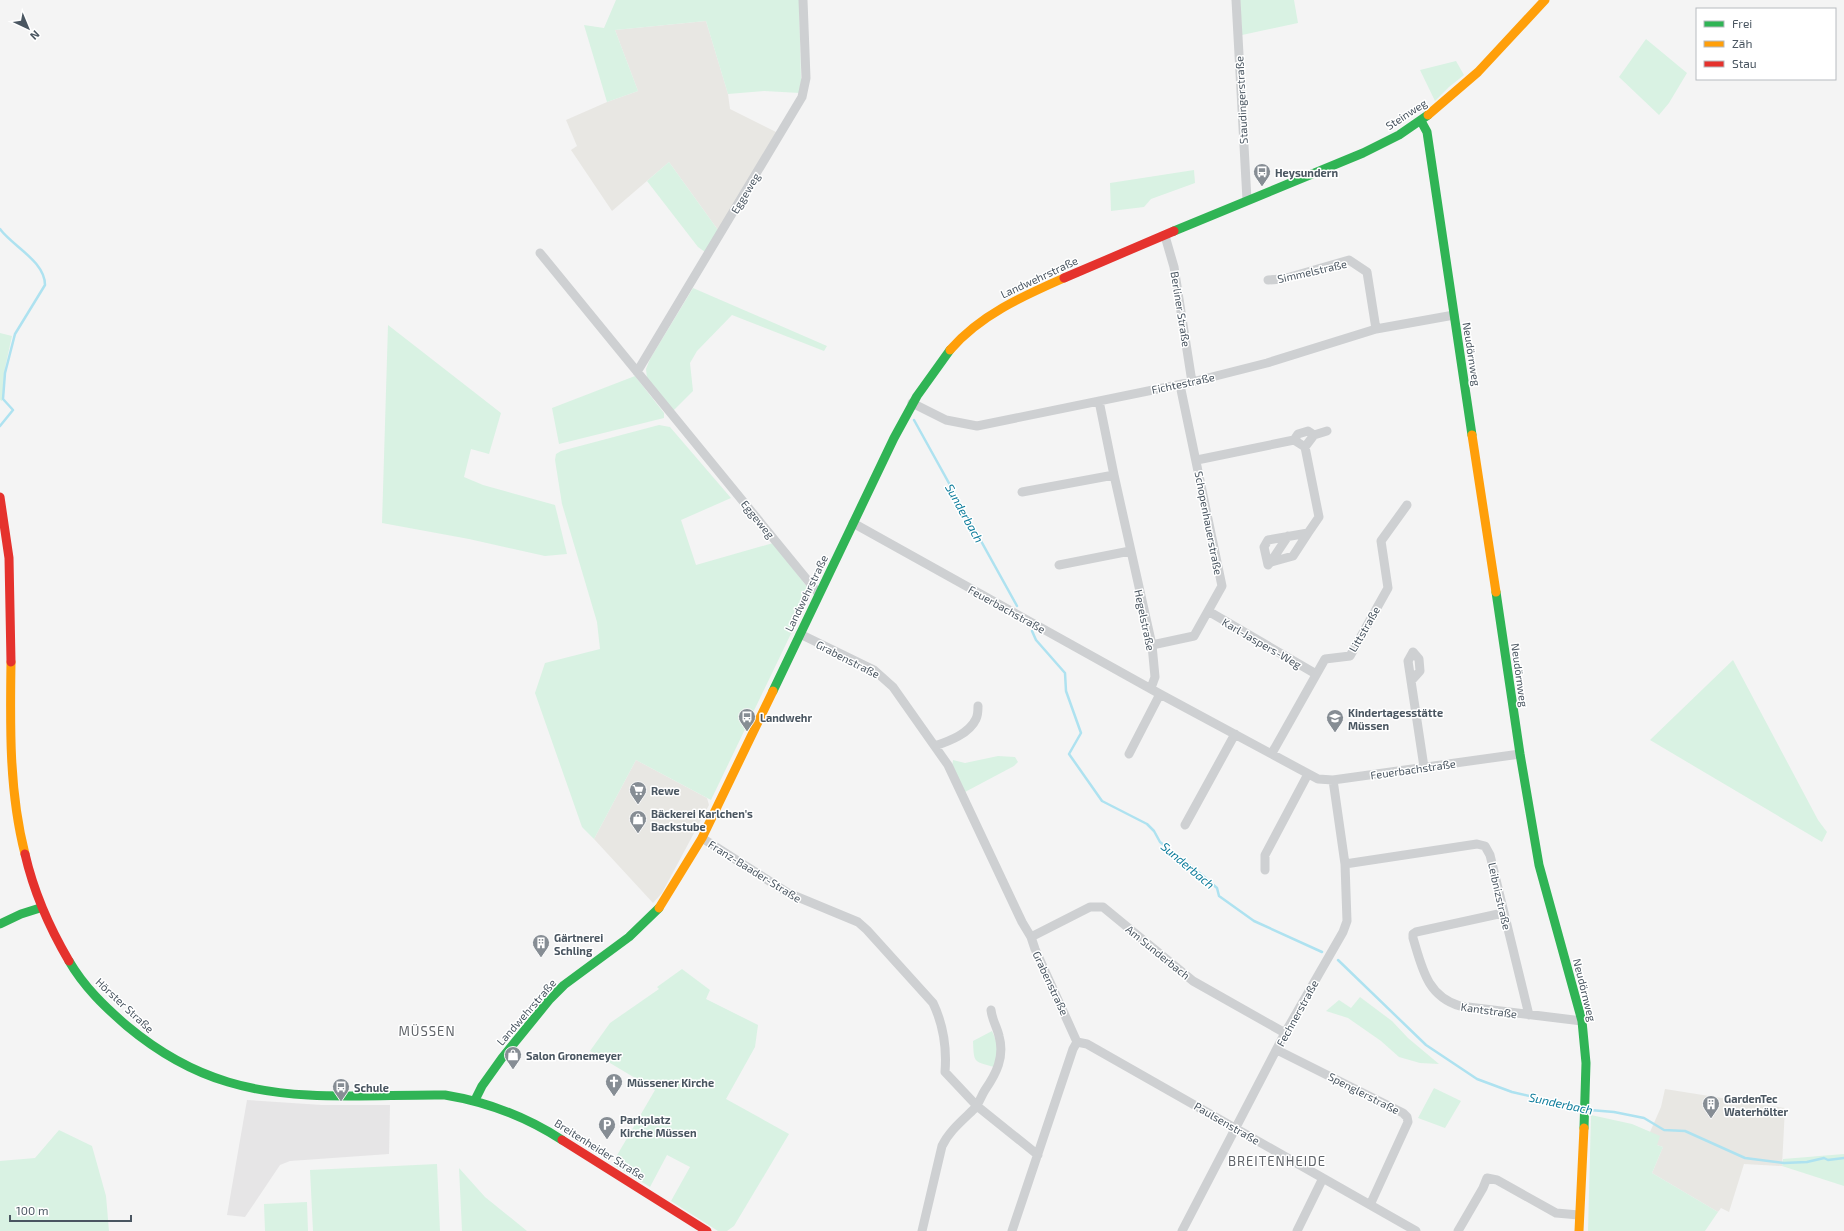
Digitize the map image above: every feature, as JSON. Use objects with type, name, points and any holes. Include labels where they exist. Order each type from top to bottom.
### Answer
[{"type":"street","name":"Eggeweg","points":[[637,372],[802,97],[806,78],[803,0]]},
{"type":"street","name":"Staudingerstraße","points":[[1236,0],[1247,200]]},
{"type":"street","name":"Steinweg","points":[[1247,200],[1363,153],[1399,135],[1421,121],[1478,72],[1542,1]]},
{"type":"street","name":"Neudörnweg","points":[[1421,121],[1427,132],[1520,754],[1539,865],[1582,1021],[1586,1063],[1579,1231]]},
{"type":"street","name":"Landwehrstraße","points":[[475,1100],[482,1086],[502,1058],[550,999],[564,985],[629,937],[659,908],[702,838],[800,634],[818,593],[912,403],[926,380],[946,354],[995,311],[1035,290],[1247,200]]},
{"type":"street","name":"Berliner Straße","points":[[1165,236],[1174,267],[1192,382]]},
{"type":"street","name":"Eggeweg","points":[[540,253],[818,593]]},
{"type":"street","name":"Simmelstraße","points":[[1268,280],[1283,280],[1349,260],[1367,272],[1376,329]]},
{"type":"street","name":"Fichtestraße","points":[[912,403],[946,420],[977,426],[1180,385],[1267,363],[1376,329],[1454,315]]},
{"type":"street","name":"Schopenhauerstraße","points":[[1152,645],[1194,636],[1222,586],[1197,460],[1180,385]]},
{"type":"street","name":"Hegelstraße","points":[[1099,401],[1130,551],[1152,645],[1155,677],[1150,688]]},
{"type":"street","points":[[1197,460],[1294,440],[1298,434],[1302,432],[1308,431],[1314,435]]},
{"type":"street","points":[[1304,447],[1314,435],[1327,431]]},
{"type":"street","points":[[1269,564],[1293,556],[1319,517],[1304,447],[1294,440]]},
{"type":"street","points":[[1022,492],[1114,475]]},
{"type":"street","name":"Hörster Straße","points":[[0,497],[8,547],[11,604],[13,775],[20,836],[30,877],[40,908],[62,952],[92,994],[146,1042],[191,1068],[241,1085],[297,1094],[332,1096],[445,1095],[475,1100]]},
{"type":"street","name":"Littstraße","points":[[1272,753],[1325,659],[1350,656],[1388,588],[1382,541],[1407,505]]},
{"type":"street","name":"Feuerbachstraße","points":[[853,524],[1160,694],[1318,779],[1333,780],[1520,754]]},
{"type":"street","points":[[1269,564],[1264,547],[1268,540],[1286,540],[1308,533]]},
{"type":"street","points":[[1286,540],[1296,552]]},
{"type":"street","points":[[1269,564],[1286,540]]},
{"type":"street","points":[[1060,565],[1130,551]]},
{"type":"street","name":"Karl-Jaspers-Weg","points":[[1208,612],[1316,674]]},
{"type":"street","name":"Grabenstraße","points":[[800,634],[874,670],[884,677],[893,687],[948,765],[1022,922],[1031,937],[1034,949],[1078,1042]]},
{"type":"street","points":[[1411,681],[1424,767]]},
{"type":"street","points":[[1129,754],[1160,694]]},
{"type":"street","points":[[935,746],[956,738],[966,730],[976,719],[978,706]]},
{"type":"street","points":[[1185,825],[1235,734]]},
{"type":"street","points":[[1265,870],[1265,855],[1308,774]]},
{"type":"street","name":"Fechnerstraße","points":[[1182,1231],[1285,1033],[1343,932],[1347,921],[1345,864],[1333,780]]},
{"type":"street","name":"Franz-Baader-Straße","points":[[702,838],[788,893],[858,922],[867,930],[933,1003],[940,1017],[945,1034],[945,1072],[977,1106],[1038,1155]]},
{"type":"street","name":"Leibnizstraße","points":[[1345,864],[1477,844],[1482,845],[1487,849],[1490,855],[1529,1015]]},
{"type":"street","name":"Am Sunderbach","points":[[1031,937],[1090,907],[1104,907],[1193,981],[1285,1033]]},
{"type":"street","points":[[0,924],[20,914],[40,908]]},
{"type":"street","name":"Kantstraße","points":[[1503,913],[1416,932],[1413,934],[1427,981],[1445,999],[1460,1006],[1582,1021]]},
{"type":"street","points":[[922,1231],[942,1146],[946,1137],[977,1106],[981,1096],[996,1074],[1001,1059],[1000,1037],[993,1020],[991,1010]]},
{"type":"street","points":[[1012,1231],[1073,1049],[1078,1042]]},
{"type":"street","name":"Paulsenstraße","points":[[1078,1042],[1087,1044],[1236,1127],[1414,1231]]},
{"type":"street","name":"Spenglerstraße","points":[[1277,1050],[1403,1113],[1407,1117],[1408,1122],[1370,1205]]},
{"type":"street","name":"Breitenheider Straße","points":[[475,1100],[497,1106],[522,1116],[542,1127],[707,1231]]},
{"type":"street","points":[[1297,1231],[1323,1178]]},
{"type":"street","points":[[1458,1231],[1483,1188],[1487,1178],[1497,1180],[1556,1213],[1579,1215]]},
{"type":"shaded area","points":[[706,21],[728,94],[730,109],[778,133],[718,230],[669,162],[612,211],[571,150],[577,146],[566,120],[607,102],[638,91],[615,30]]},
{"type":"shaded area","points":[[636,760],[707,798],[709,805],[662,893],[653,903],[594,839]]},
{"type":"shaded area","points":[[1665,1089],[1785,1108],[1782,1166],[1744,1164],[1729,1212],[1721,1208],[1718,1212],[1652,1173],[1663,1147],[1657,1145],[1650,1132],[1661,1107]]},
{"type":"shaded area","points":[[247,1100],[322,1105],[390,1105],[389,1154],[290,1161],[280,1165],[245,1217],[227,1215]]},
{"type":"green space","points":[[616,0],[799,0],[800,93],[764,91],[728,94],[706,21],[615,30],[638,91],[607,102],[584,25],[604,28]]},
{"type":"green space","points":[[1240,0],[1294,0],[1298,23],[1242,35]]},
{"type":"green space","points":[[1646,39],[1687,73],[1669,103],[1659,115],[1619,77]]},
{"type":"green space","points":[[1456,61],[1464,75],[1435,101],[1420,70]]},
{"type":"green space","points":[[669,162],[718,230],[705,252],[698,247],[647,181]]},
{"type":"green space","points":[[1194,170],[1195,183],[1151,199],[1144,207],[1111,211],[1110,183]]},
{"type":"green space","points":[[693,288],[827,346],[824,351],[732,315],[697,351],[690,363],[693,391],[673,411],[647,378],[646,369],[650,359]]},
{"type":"green space","points":[[388,325],[501,413],[489,454],[471,449],[464,477],[483,485],[555,505],[567,554],[545,556],[469,539],[382,523]]},
{"type":"green space","points":[[0,333],[12,336],[5,368],[2,401],[0,400]]},
{"type":"green space","points":[[635,376],[664,413],[664,418],[559,444],[552,408]]},
{"type":"green space","points":[[659,425],[670,427],[731,498],[681,520],[696,565],[773,543],[811,592],[711,800],[636,760],[594,839],[582,827],[535,693],[545,663],[600,649],[597,622],[562,504],[555,460],[556,454],[561,451]]},
{"type":"green space","points":[[1733,660],[1818,820],[1827,832],[1822,842],[1650,740]]},
{"type":"green space","points":[[998,756],[1015,757],[1018,762],[1014,766],[965,792],[952,768],[953,760],[965,763]]},
{"type":"green space","points":[[682,969],[710,990],[706,999],[758,1025],[755,1047],[726,1099],[789,1134],[734,1226],[727,1231],[718,1231],[671,1201],[690,1167],[667,1155],[650,1187],[612,1164],[655,1090],[590,1051],[610,1023],[659,989],[657,987]]},
{"type":"green space","points":[[1360,997],[1392,1021],[1408,1038],[1439,1064],[1420,1063],[1399,1057],[1381,1041],[1348,1018],[1326,1011],[1339,1000],[1351,1008]]},
{"type":"green space","points":[[992,1031],[996,1040],[997,1049],[997,1057],[994,1067],[978,1062],[976,1060],[973,1048],[973,1041]]},
{"type":"green space","points":[[1434,1088],[1461,1101],[1445,1128],[1418,1118]]},
{"type":"green space","points":[[1591,1115],[1632,1124],[1660,1136],[1657,1145],[1663,1147],[1652,1173],[1718,1212],[1705,1231],[1588,1231]]},
{"type":"green space","points":[[59,1130],[92,1146],[106,1196],[109,1231],[0,1231],[0,1161],[35,1158]]},
{"type":"green space","points":[[1844,1154],[1844,1186],[1782,1166],[1783,1159]]},
{"type":"green space","points":[[437,1164],[440,1231],[313,1231],[310,1170]]},
{"type":"green space","points":[[459,1168],[485,1197],[527,1231],[462,1231]]},
{"type":"green space","points":[[307,1202],[308,1231],[265,1231],[264,1204]]},
{"type":"waterway","points":[[0,229],[34,261],[44,276],[45,285],[15,334],[5,373],[3,399],[13,410],[0,426]]},
{"type":"waterway","name":"Sunderbach","points":[[914,420],[1017,606]]},
{"type":"waterway","name":"Sunderbach","points":[[1032,631],[1036,640],[1065,673],[1066,691],[1081,733],[1069,754],[1102,801],[1147,824],[1154,831],[1160,842],[1217,888],[1219,896],[1254,921],[1322,952]]},
{"type":"waterway","name":"Sunderbach","points":[[1338,960],[1426,1045],[1477,1079],[1512,1092],[1581,1108]]},
{"type":"waterway","name":"Sunderbach","points":[[1590,1110],[1614,1112],[1644,1118],[1664,1130],[1685,1131],[1745,1158],[1784,1163],[1807,1162],[1824,1158],[1828,1160],[1844,1158]]},
{"type":"traffic: fast","points":[[1174,231],[1363,153],[1399,135],[1428,115]]},
{"type":"traffic: fast","points":[[1421,121],[1427,132],[1472,435]]},
{"type":"traffic: fast","points":[[773,691],[894,438],[917,396],[950,350]]},
{"type":"traffic: fast","points":[[1496,592],[1520,754],[1539,865],[1582,1021],[1586,1063],[1584,1128]]},
{"type":"traffic: fast","points":[[0,924],[21,914],[40,908]]},
{"type":"traffic: fast","points":[[475,1100],[482,1086],[502,1058],[550,999],[564,985],[629,937],[659,908]]},
{"type":"traffic: fast","points":[[69,961],[95,996],[138,1035],[162,1052],[188,1066],[214,1077],[254,1089],[281,1093],[336,1096],[445,1095],[506,1111],[548,1131],[562,1140]]},
{"type":"traffic: slow","points":[[1428,115],[1478,72],[1545,0]]},
{"type":"traffic: slow","points":[[950,350],[988,317],[1018,299],[1064,278]]},
{"type":"traffic: slow","points":[[1472,435],[1496,592]]},
{"type":"traffic: slow","points":[[11,662],[11,735],[13,783],[25,854]]},
{"type":"traffic: slow","points":[[659,908],[702,838],[773,691]]},
{"type":"traffic: slow","points":[[1579,1231],[1584,1128]]},
{"type":"traffic: jam","points":[[1064,278],[1174,231]]},
{"type":"traffic: jam","points":[[0,497],[9,558],[11,662]]},
{"type":"traffic: jam","points":[[25,854],[43,909],[69,961]]},
{"type":"traffic: jam","points":[[562,1140],[707,1231]]},
{"type":"place","name":"Heysundern","points":[[1262,187]]},
{"type":"place","name":"Landwehr","points":[[747,732]]},
{"type":"place","name":"Kindertagesstätte Müssen","points":[[1335,733]]},
{"type":"place","name":"Rewe","points":[[638,805]]},
{"type":"place","name":"Bäckerei Karlchen's Backstube","points":[[638,834]]},
{"type":"place","name":"Gärtnerei Schling","points":[[541,958]]},
{"type":"place","name":"Salon Gronemeyer","points":[[513,1070]]},
{"type":"place","name":"Müssener Kirche","points":[[614,1097]]},
{"type":"place","name":"Schule","points":[[341,1102]]},
{"type":"place","name":"GardenTec Waterhölter","points":[[1711,1119]]},
{"type":"place","name":"Parkplatz Kirche Müssen","points":[[607,1140]]},
{"type":"district","name":"MÜSSEN","points":[[427,1031]]},
{"type":"district","name":"BREITENHEIDE","points":[[1277,1161]]}]
